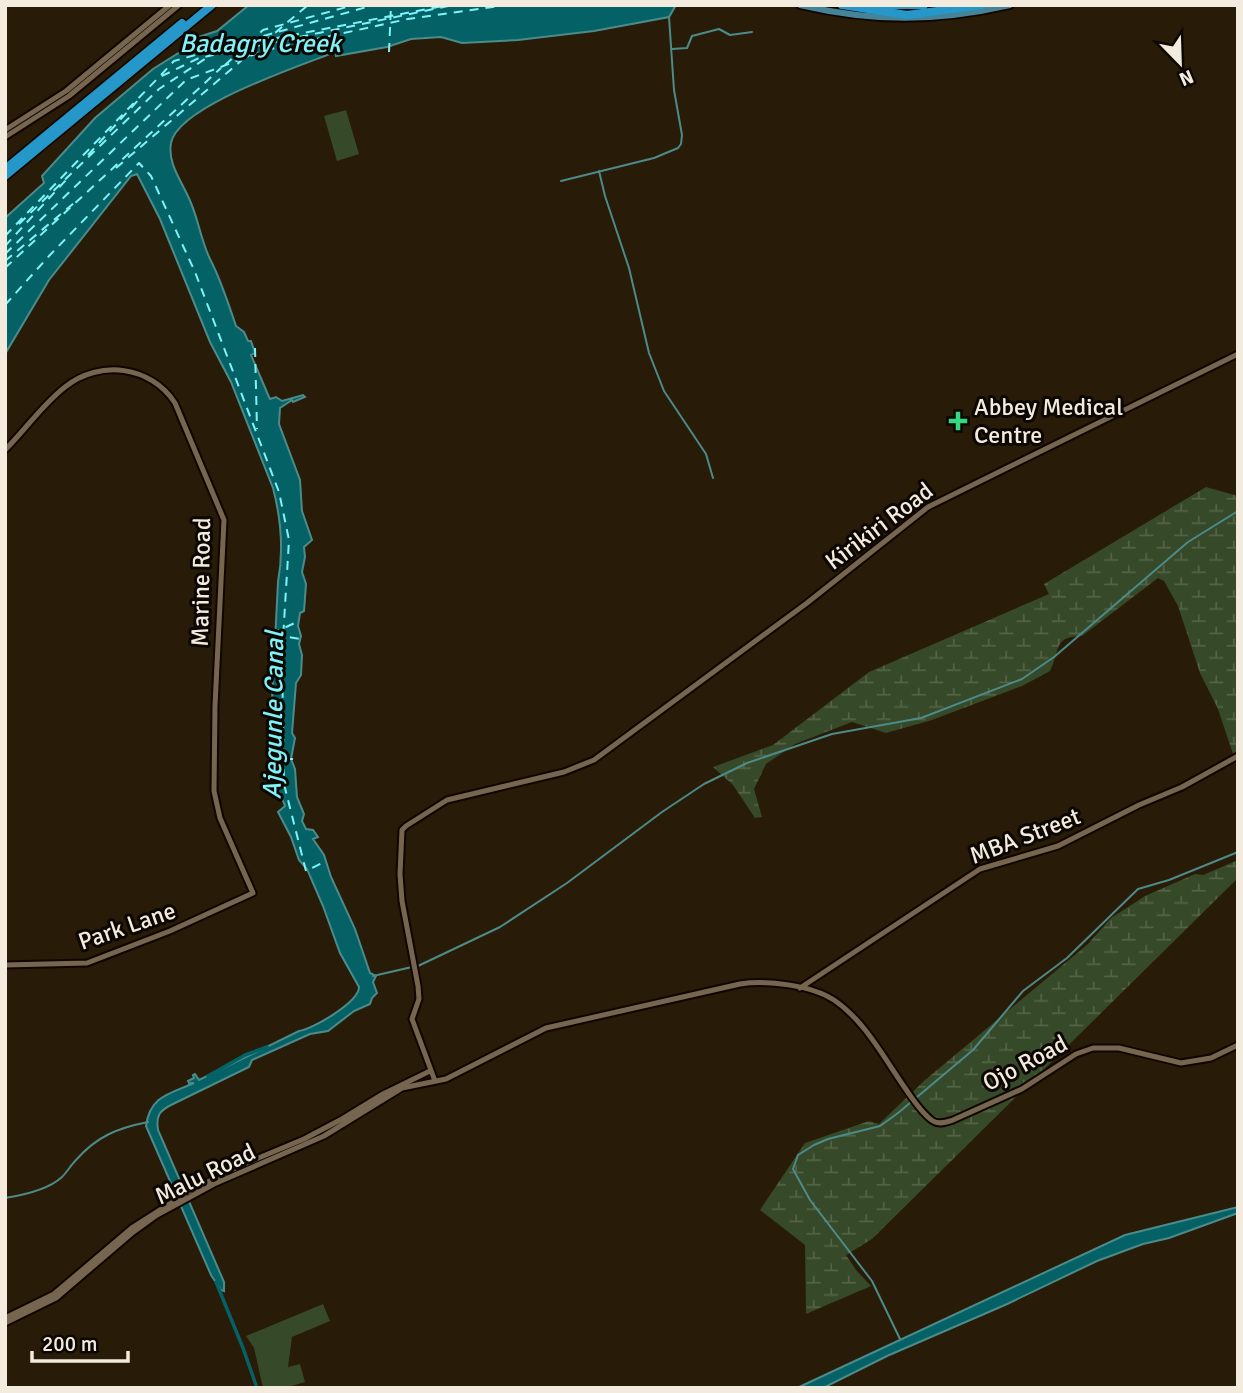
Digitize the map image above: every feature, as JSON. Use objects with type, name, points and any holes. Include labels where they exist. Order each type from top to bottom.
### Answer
[{"type":"highway","points":[[5,169],[204,5]]},
{"type":"highway","points":[[5,176],[212,5]]},
{"type":"highway","points":[[842,5],[898,14],[933,15],[982,5]]},
{"type":"highway","points":[[886,5],[921,5]]},
{"type":"highway","points":[[933,15],[957,12]]},
{"type":"main road","points":[[800,5],[875,18],[897,19],[933,15]]},
{"type":"main road","points":[[957,12],[1010,5]]},
{"type":"street","points":[[5,130],[66,91],[170,5]]},
{"type":"street","points":[[5,136],[69,96],[179,5]]},
{"type":"street","name":"Kirikiri Road","points":[[427,1072],[414,1026],[413,1016],[419,999],[417,975],[402,901],[402,830],[406,826],[447,800],[553,775],[594,760],[742,652],[928,507],[1238,354]]},
{"type":"street","name":"Marine Road","points":[[5,450],[66,386],[89,374],[112,369],[132,371],[156,383],[175,403],[223,520],[214,791],[220,818],[253,892]]},
{"type":"street","name":"MBA Street","points":[[800,988],[980,869],[1058,846],[1139,805],[1182,787],[1238,756]]},
{"type":"street","name":"Park Lane","points":[[5,965],[87,963],[182,926],[253,892]]},
{"type":"street","name":"Malu Road","points":[[5,1321],[56,1298],[132,1233],[177,1202],[237,1167],[343,1122],[402,1088],[434,1082],[466,1069],[546,1028],[740,984],[754,982],[800,988],[832,999],[850,1014],[920,1108]]},
{"type":"street","name":"Ojo Road","points":[[920,1108],[933,1121],[942,1123],[953,1120],[1022,1089],[1076,1054],[1093,1048],[1108,1047],[1167,1060],[1191,1062],[1211,1058],[1238,1045]]},
{"type":"street","points":[[427,1072],[434,1082]]},
{"type":"street","name":"Malu Road","points":[[343,1122],[383,1094],[427,1072]]},
{"type":"green space","points":[[346,110],[359,154],[337,161],[324,116]]},
{"type":"green space","points":[[1206,487],[1238,496],[1238,769],[1218,709],[1200,673],[1178,606],[1164,581],[1158,578],[1082,636],[1062,642],[1050,671],[1022,686],[932,720],[886,733],[852,722],[795,744],[766,764],[754,789],[762,817],[755,818],[733,785],[713,767],[773,745],[869,672],[1049,594],[1044,584]]},
{"type":"green space","points":[[1238,860],[1238,878],[872,1239],[846,1255],[871,1286],[806,1314],[805,1245],[760,1210],[805,1143],[869,1121],[879,1124],[925,1080],[1088,944],[1111,918],[1145,896],[1195,874],[1203,875]]},
{"type":"green space","points":[[323,1304],[330,1321],[292,1337],[288,1367],[300,1364],[305,1382],[285,1388],[263,1388],[254,1348],[246,1336]]},
{"type":"water","name":"Badagry Creek","points":[[249,5],[676,5],[669,17],[594,31],[462,43],[441,37],[411,39],[387,47],[336,56],[335,52],[270,77],[217,102],[195,115],[179,129],[171,143],[174,167],[191,203],[236,326],[244,332],[248,341],[251,341],[255,353],[251,355],[270,399],[276,397],[282,401],[303,395],[305,397],[293,402],[292,400],[280,408],[279,424],[300,480],[302,511],[312,540],[304,547],[304,611],[300,613],[298,626],[301,636],[301,675],[296,683],[292,733],[295,738],[291,759],[295,769],[297,797],[304,814],[302,821],[306,829],[313,830],[318,837],[313,839],[324,855],[370,973],[376,976],[373,982],[377,993],[370,1004],[354,1011],[328,1031],[310,1034],[252,1060],[249,1067],[171,1105],[159,1114],[158,1130],[224,1282],[224,1291],[221,1290],[211,1275],[146,1126],[148,1116],[162,1097],[194,1083],[188,1081],[194,1078],[193,1075],[199,1080],[324,1020],[352,1000],[359,987],[340,953],[307,869],[299,860],[278,812],[285,806],[280,793],[276,791],[275,782],[279,776],[277,769],[271,764],[270,739],[281,546],[276,500],[231,382],[210,342],[160,219],[137,174],[131,176],[49,280],[5,354],[5,218],[44,183],[42,176],[95,118],[153,69],[199,37],[217,31]]},
{"type":"water","points":[[1238,1207],[1238,1213],[1097,1261],[1005,1305],[887,1356],[823,1388],[797,1388],[1125,1235]]},
{"type":"waterway","points":[[561,181],[654,158],[678,148],[681,144],[669,17]]},
{"type":"waterway","points":[[672,49],[687,48],[692,36],[719,29],[730,35],[752,32]]},
{"type":"waterway","points":[[599,171],[629,268],[649,353],[664,391],[706,454],[713,478]]},
{"type":"waterway","points":[[418,966],[500,927],[567,883],[704,784],[747,763],[832,734],[921,718],[1022,679],[1054,657],[1188,542],[1238,511]]},
{"type":"waterway","points":[[900,1339],[872,1281],[810,1200],[793,1169],[798,1155],[828,1139],[880,1126],[898,1113],[973,1050],[1023,991],[1067,958],[1138,889],[1169,880],[1238,852]]},
{"type":"waterway","points":[[373,976],[412,967]]},
{"type":"waterway","name":"Ajegunle Canal","points":[[208,1076],[245,1055],[267,1047]]},
{"type":"waterway","points":[[5,1198],[43,1189],[62,1177],[74,1162],[100,1139],[118,1130],[148,1122]]},
{"type":"waterway","name":"Ajegunle Canal","points":[[216,1282],[257,1388]]},
{"type":"ferry route","points":[[263,43],[308,5]]},
{"type":"ferry route","points":[[225,65],[263,30],[354,5]]},
{"type":"ferry route","points":[[161,75],[174,61],[374,5]]},
{"type":"ferry route","points":[[389,52],[391,5]]},
{"type":"ferry route","points":[[5,236],[158,78],[199,58],[453,5]]},
{"type":"ferry route","points":[[5,254],[186,80],[266,50],[408,19],[507,5]]},
{"type":"ferry route","points":[[213,54],[220,49],[443,6]]},
{"type":"ferry route","points":[[247,57],[258,47]]},
{"type":"ferry route","points":[[19,224],[159,89],[208,57]]},
{"type":"ferry route","points":[[116,168],[242,60]]},
{"type":"ferry route","points":[[5,268],[221,68]]},
{"type":"ferry route","points":[[88,155],[141,97]]},
{"type":"ferry route","points":[[5,305],[139,163],[151,176],[195,272],[279,492],[289,540],[282,655],[284,784],[306,871],[326,861]]},
{"type":"ferry route","points":[[5,246],[66,180]]},
{"type":"ferry route","points":[[5,261],[74,203]]},
{"type":"ferry route","points":[[255,348],[257,429]]},
{"type":"ferry route","points":[[271,634],[299,621]]},
{"type":"ferry route","points":[[274,635],[301,639]]},
{"type":"ferry route","points":[[268,759],[298,759]]},
{"type":"place","name":"Abbey Medical Centre","points":[[958,421]]}]
